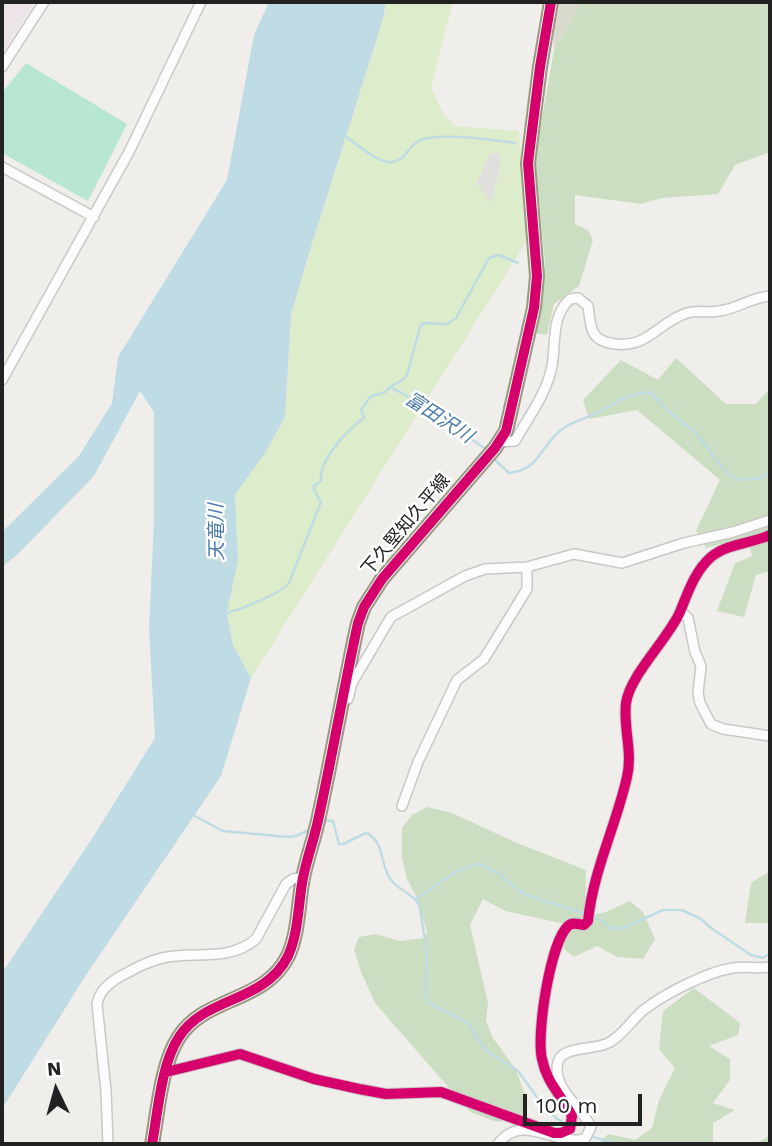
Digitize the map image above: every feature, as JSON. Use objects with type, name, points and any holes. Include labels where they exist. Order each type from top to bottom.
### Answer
[{"type":"main road","name":"下久堅知久平線","points":[[152,1144],[166,1072],[172,1049],[180,1034],[215,1008],[256,990],[279,970],[288,956],[358,623],[369,598],[382,579],[497,445],[511,415],[534,308],[537,276],[528,163],[551,2]]},
{"type":"street","points":[[2,67],[44,2]]},
{"type":"street","points":[[2,380],[129,152],[201,2]]},
{"type":"street","points":[[2,167],[94,217]]},
{"type":"street","points":[[497,445],[515,441],[546,386],[552,368],[559,312],[570,299],[578,298],[588,306],[592,330],[603,342],[635,344],[688,313],[719,311],[762,296],[770,296]]},
{"type":"street","points":[[339,712],[346,704],[352,683],[391,617],[464,576],[504,567],[527,567],[574,554],[622,563],[770,520]]},
{"type":"street","points":[[571,1127],[572,1116],[547,1079],[541,1055],[542,1006],[567,927],[572,924],[584,925],[589,916],[598,868],[628,774],[630,745],[627,699],[680,611],[698,573],[713,555],[728,546],[754,542],[770,535]]},
{"type":"street","points":[[402,806],[418,762],[457,680],[484,659],[527,589],[527,567]]},
{"type":"street","points":[[680,611],[688,618],[695,652],[701,666],[698,693],[700,703],[711,724],[723,729],[770,736]]},
{"type":"street","points":[[108,1144],[106,1088],[97,1004],[100,992],[118,978],[147,962],[168,957],[208,956],[249,945],[256,939],[286,884],[293,879],[304,877]]},
{"type":"street","points":[[498,1144],[506,1135],[519,1130],[547,1139],[580,1142],[588,1136],[590,1124],[571,1103],[557,1075],[560,1056],[570,1050],[591,1049],[612,1041],[643,1010],[665,996],[705,978],[729,968],[770,967]]},
{"type":"street","points":[[166,1072],[222,1056],[240,1054],[314,1079],[359,1089],[386,1094],[441,1092],[554,1133],[561,1133],[571,1127]]},
{"type":"street","points":[[571,1127],[588,1136]]},
{"type":"shaded area","points":[[2,2],[35,2],[2,53]]},
{"type":"shaded area","points":[[559,2],[582,2],[554,50],[553,29]]},
{"type":"shaded area","points":[[496,152],[500,155],[500,167],[491,203],[477,183],[489,155]]},
{"type":"green space","points":[[386,2],[453,2],[431,88],[442,111],[455,126],[519,131],[527,241],[251,678],[233,645],[227,613],[238,560],[235,495],[265,453],[285,417],[291,315]]},
{"type":"green space","points":[[582,2],[770,2],[770,152],[735,165],[718,194],[662,198],[641,204],[575,195],[575,224],[588,230],[593,240],[579,286],[554,304],[547,335],[535,333],[545,263],[535,159],[554,50]]},
{"type":"green space","points":[[26,63],[127,124],[88,201],[2,153],[2,93]]},
{"type":"green space","points":[[676,358],[726,404],[756,404],[770,388],[770,571],[756,575],[744,617],[717,611],[735,563],[752,556],[748,537],[706,548],[696,531],[720,480],[637,410],[589,419],[583,400],[621,360],[658,380]]},
{"type":"green space","points":[[427,807],[452,813],[517,843],[586,870],[585,916],[606,912],[630,901],[643,912],[655,939],[643,959],[617,957],[597,946],[574,957],[564,949],[565,924],[505,911],[483,899],[470,925],[488,1003],[486,1021],[493,1038],[515,1068],[525,1094],[524,1116],[497,1122],[470,1112],[375,1003],[361,972],[354,949],[359,937],[376,934],[400,941],[424,938],[427,933],[402,858],[402,828],[412,815]]},
{"type":"green space","points":[[770,871],[770,923],[745,923],[751,883]]},
{"type":"green space","points":[[694,988],[740,1023],[738,1035],[709,1046],[730,1059],[730,1080],[713,1103],[735,1110],[713,1123],[713,1142],[756,1144],[599,1144],[608,1134],[635,1140],[652,1128],[659,1100],[675,1068],[659,1049],[663,1011]]},
{"type":"green space","points":[[770,1135],[770,1144],[756,1144]]},
{"type":"water","name":"天竜川","points":[[269,2],[386,2],[291,315],[285,417],[265,453],[235,495],[238,560],[227,613],[233,645],[251,678],[221,776],[86,975],[2,1109],[2,973],[155,738],[149,628],[154,521],[154,412],[140,391],[94,476],[2,567],[2,532],[79,456],[112,403],[118,357],[227,180],[254,35]]},
{"type":"waterway","points":[[344,135],[387,162],[400,159],[417,142],[437,137],[515,143]]},
{"type":"waterway","points":[[390,387],[404,379],[408,372],[420,327],[424,323],[447,324],[456,318],[489,258],[499,255],[518,263]]},
{"type":"waterway","name":"富田沢川","points":[[224,615],[274,594],[289,583],[321,502],[314,486],[321,481],[324,464],[335,446],[364,418],[361,410],[370,397],[385,392],[390,387],[424,405],[487,450]]},
{"type":"waterway","name":"富田沢川","points":[[493,458],[509,473],[519,471],[534,462],[554,436],[565,427],[626,397],[650,392],[676,418],[693,430],[728,474],[739,480],[762,478],[770,472]]},
{"type":"waterway","points":[[193,815],[223,831],[288,837],[307,831]]},
{"type":"waterway","points":[[324,820],[333,821],[339,844],[366,833],[372,837],[379,846],[386,871],[392,881],[419,904],[427,952],[426,994],[429,1003],[467,1022],[486,1050],[518,1071],[542,1104],[566,1124]]},
{"type":"waterway","points":[[416,899],[459,870],[479,864],[498,873],[524,894],[598,918],[610,928],[624,928],[663,910],[682,910],[701,919],[751,955],[763,958],[770,953]]},
{"type":"waterway","points":[[594,1137],[616,1144]]},
{"type":"cycle path","points":[[152,1144],[164,1074],[179,1037],[190,1024],[204,1014],[265,983],[278,971],[288,956],[358,623],[364,607],[382,579],[495,448],[506,431],[534,308],[537,276],[528,163],[551,2]]},
{"type":"cycle path","points":[[166,1072],[240,1054],[314,1079],[386,1094],[441,1092],[554,1133],[570,1129],[572,1116],[544,1068],[541,1047],[543,1011],[550,969],[561,936],[568,926],[584,925],[588,921],[595,884],[627,777],[629,749],[625,712],[629,692],[674,623],[692,582],[705,563],[718,552],[770,535]]}]
